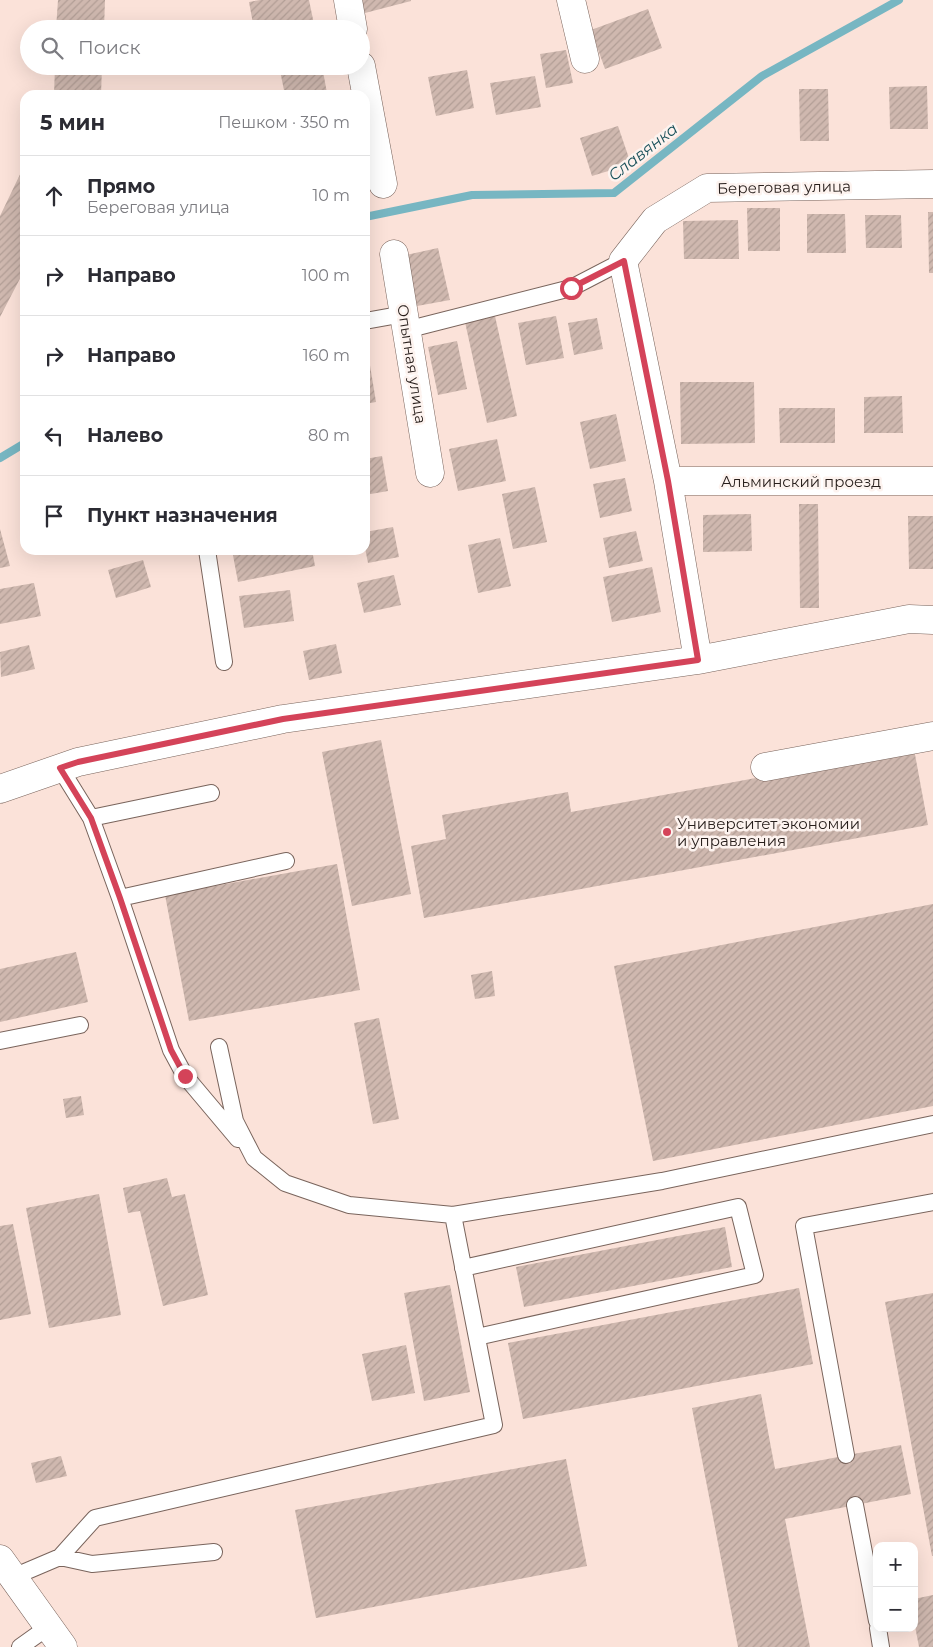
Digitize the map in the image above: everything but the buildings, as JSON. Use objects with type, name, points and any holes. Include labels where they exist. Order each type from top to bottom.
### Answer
[{"type":"street","points":[[348,0],[352,20]]},
{"type":"street","points":[[571,0],[585,59]]},
{"type":"street","points":[[362,75],[365,90]]},
{"type":"street","points":[[370,117],[383,184]]},
{"type":"street","name":"Береговая улица","points":[[624,261],[655,220],[707,188],[933,184]]},
{"type":"street","name":"Опытная улица","points":[[394,254],[430,473]]},
{"type":"street","points":[[624,261],[668,481],[698,660]]},
{"type":"street","name":"Альминский проезд","points":[[668,481],[933,481]]},
{"type":"street","points":[[0,789],[78,762],[283,719],[698,660],[909,619],[933,620]]},
{"type":"street","points":[[765,767],[933,736]]},
{"type":"street","points":[[6,1568],[56,1637]]},
{"type":"lane","name":"Береговая улица","points":[[370,321],[405,322],[571,288],[624,261]]},
{"type":"lane","points":[[208,555],[224,662]]},
{"type":"lane","points":[[60,768],[91,818],[171,1050],[185,1076],[254,1158],[285,1183],[349,1205],[453,1215],[662,1181],[933,1124]]},
{"type":"lane","points":[[91,818],[211,793]]},
{"type":"lane","points":[[120,898],[286,861]]},
{"type":"lane","points":[[0,1041],[80,1025]]},
{"type":"lane","points":[[219,1048],[236,1121],[254,1158]]},
{"type":"lane","points":[[846,1455],[804,1226],[933,1202]]},
{"type":"lane","points":[[464,1268],[738,1206],[755,1275],[477,1337]]},
{"type":"lane","points":[[60,1557],[95,1518],[494,1424],[453,1215]]},
{"type":"lane","points":[[855,1505],[873,1600]]},
{"type":"lane","points":[[6,1568],[60,1557],[92,1564],[214,1552]]},
{"type":"lane","points":[[879,1632],[882,1647]]},
{"type":"lane","points":[[20,1647],[56,1637]]},
{"type":"waterway","name":"Славянка","points":[[370,216],[472,195],[614,193],[762,76],[899,0]]},
{"type":"waterway","name":"Славянка","points":[[0,458],[20,446]]},
{"type":"place","name":"Университет экономии и управления","points":[[667,832]]},
{"type":"route","points":[[185,1076],[171,1050],[91,818],[60,768],[78,762],[283,719],[698,660],[668,481],[624,261],[571,288]]}]
